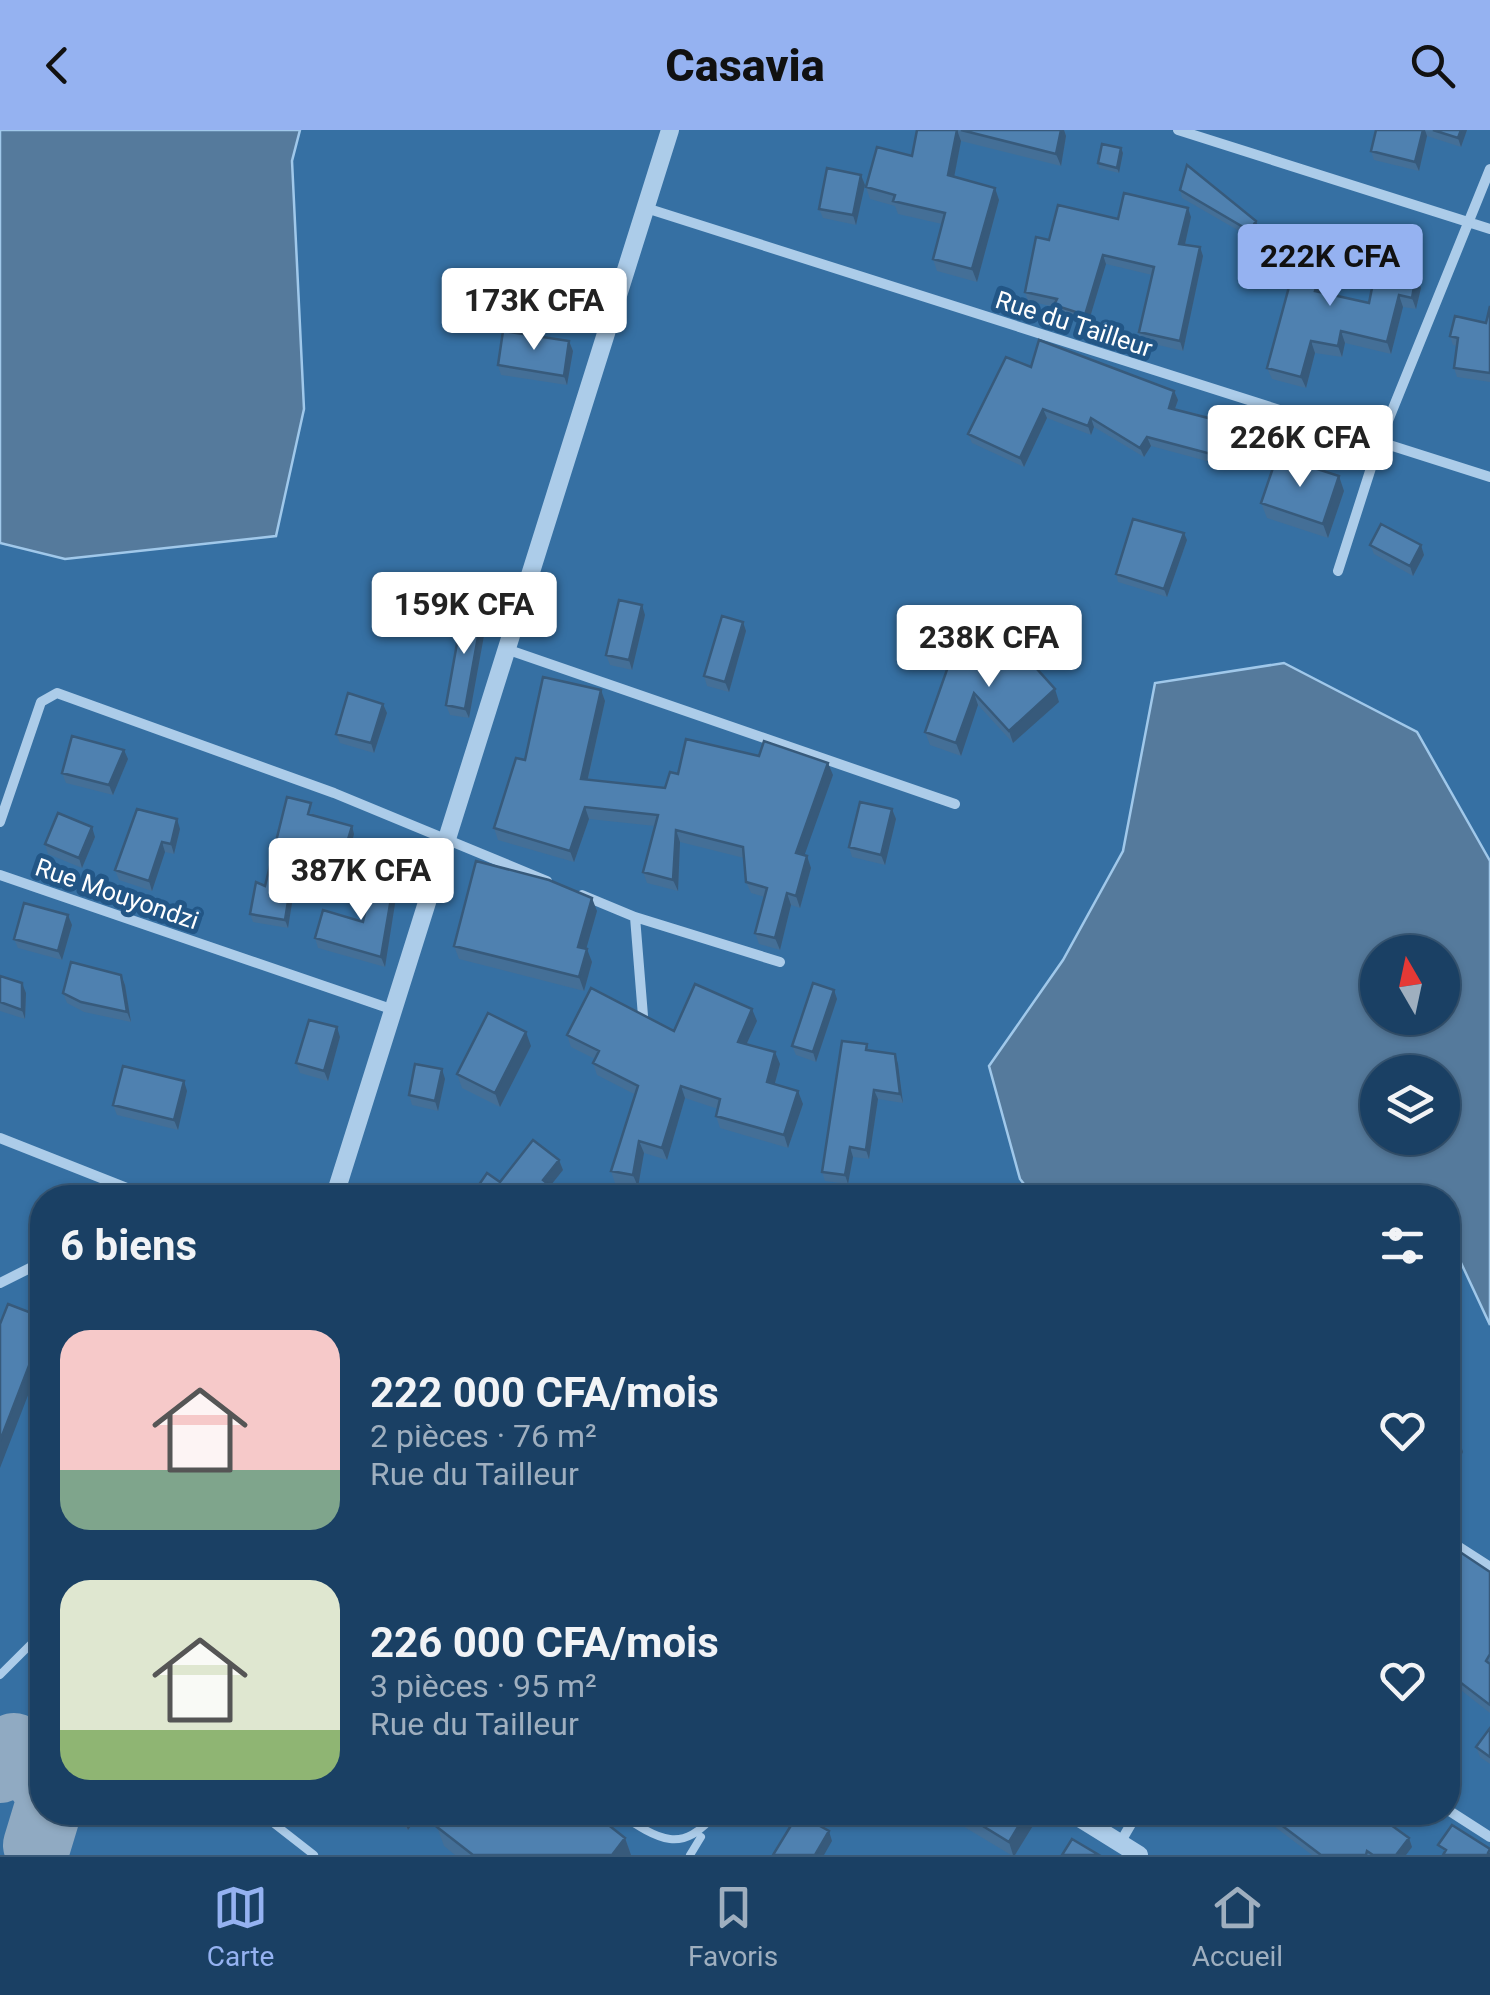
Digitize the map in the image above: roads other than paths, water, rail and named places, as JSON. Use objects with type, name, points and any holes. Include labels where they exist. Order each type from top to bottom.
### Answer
[{"type":"street","points":[[338,1185],[448,841],[470,755],[509,650],[670,130]]},
{"type":"street","points":[[1178,130],[1490,229]]},
{"type":"street","points":[[1338,571],[1379,443],[1490,169]]},
{"type":"street","name":"Rue du Tailleur","points":[[646,208],[1490,477]]},
{"type":"street","points":[[509,650],[956,804]]},
{"type":"street","points":[[0,822],[41,702],[56,694],[334,793],[635,917],[780,962]]},
{"type":"street","name":"Rue Mouyondzi","points":[[0,876],[391,1010]]},
{"type":"street","points":[[635,917],[643,1016]]},
{"type":"street","points":[[0,1138],[119,1185]]},
{"type":"street","points":[[0,1284],[30,1268]]},
{"type":"street","points":[[1460,1548],[1490,1567]]},
{"type":"street","points":[[1460,1818],[1490,1837]]},
{"type":"street","points":[[1091,1825],[1139,1855]]},
{"type":"street","points":[[1120,1843],[1130,1825]]},
{"type":"lane","points":[[0,1675],[30,1645]]},
{"type":"lane","points":[[276,1825],[314,1855]]},
{"type":"lane","points":[[636,1825],[662,1843],[684,1845],[704,1833]]},
{"type":"lane","points":[[690,1855],[709,1825]]}]
